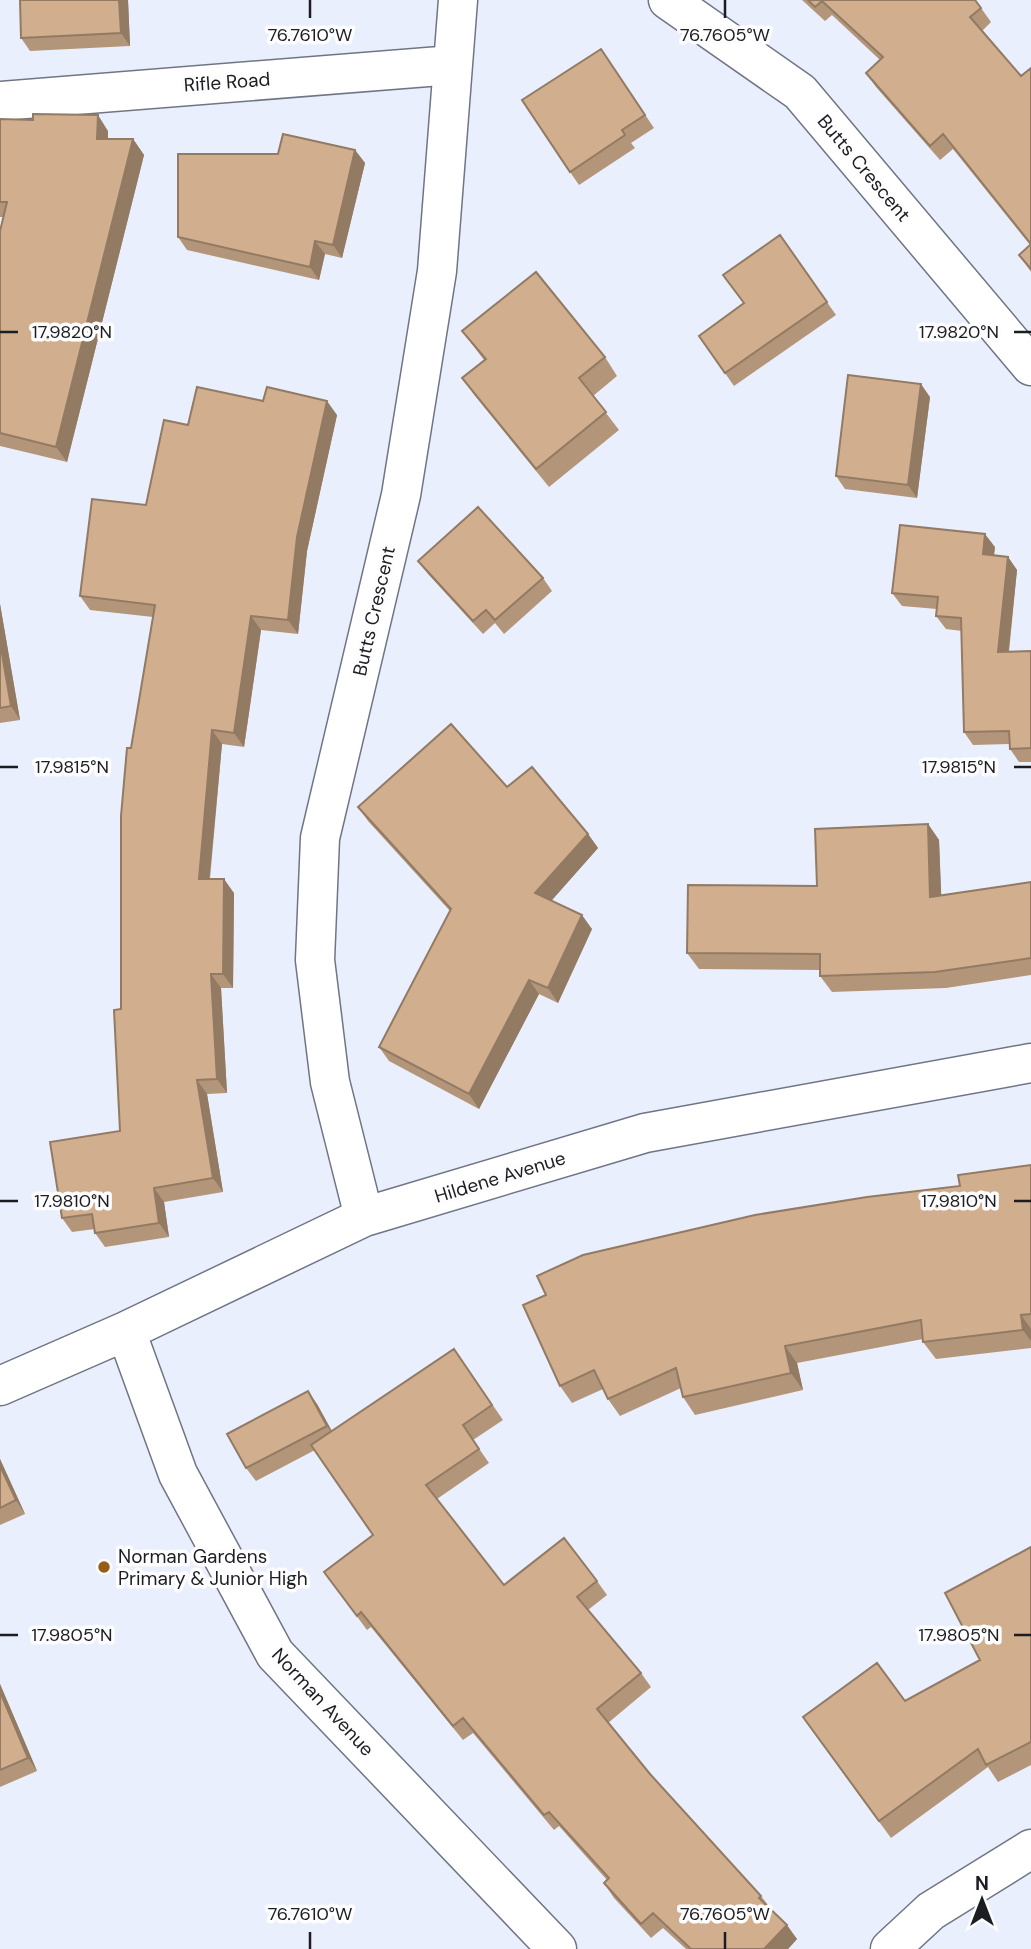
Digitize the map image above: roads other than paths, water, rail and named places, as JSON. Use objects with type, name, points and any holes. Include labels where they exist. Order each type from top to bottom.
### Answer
[{"type":"street","name":"Butts Crescent","points":[[364,1217],[330,1082],[315,960],[320,838],[401,495],[437,271],[458,0]]},
{"type":"street","name":"Butts Crescent","points":[[668,0],[800,92],[1031,366]]},
{"type":"street","name":"Rifle Road","points":[[0,101],[453,65]]},
{"type":"street","name":"Hildene Avenue","points":[[0,1386],[126,1331],[364,1217],[646,1133],[1031,1063]]},
{"type":"street","name":"Norman Avenue","points":[[126,1331],[178,1475],[275,1654],[557,1949]]},
{"type":"street","points":[[890,1949],[931,1912],[1031,1849]]},
{"type":"place","name":"Norman Gardens Primary & Junior High","points":[[104,1567]]}]
